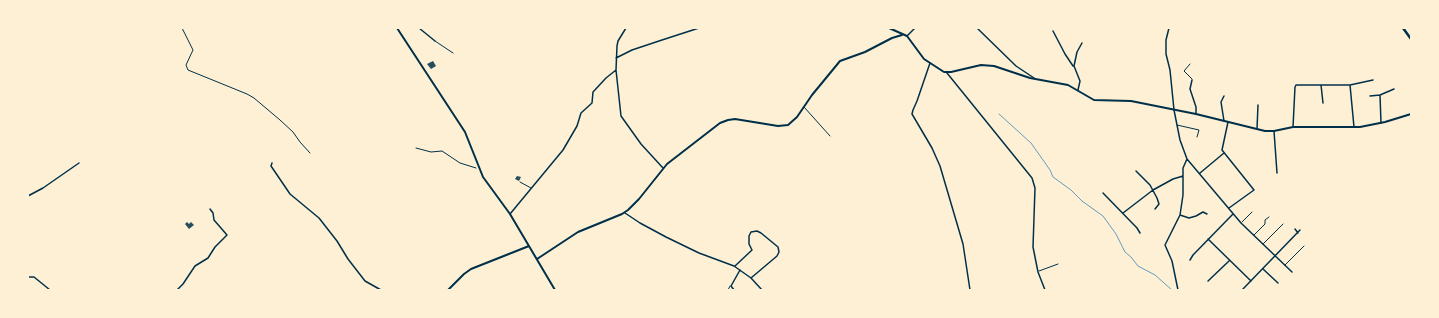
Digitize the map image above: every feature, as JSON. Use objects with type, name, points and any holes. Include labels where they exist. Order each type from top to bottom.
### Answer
[{"type":"main road","points":[[1403,28],[1411,39]]},
{"type":"street","points":[[398,28],[466,132],[479,168],[488,185],[510,214],[555,290]]},
{"type":"street","points":[[419,28],[435,41]]},
{"type":"street","points":[[626,28],[617,42],[616,70],[620,112],[622,118],[641,144],[663,168]]},
{"type":"street","points":[[616,58],[657,41],[699,28]]},
{"type":"street","points":[[889,28],[907,36],[923,57],[947,73],[1032,178],[1035,188],[1033,247],[1038,272],[1045,290]]},
{"type":"street","points":[[907,36],[915,28]]},
{"type":"street","points":[[977,28],[1016,66],[1034,78]]},
{"type":"street","points":[[1169,28],[1166,48],[1172,80],[1174,110],[1181,147],[1187,160],[1200,173],[1233,214],[1292,272]]},
{"type":"street","points":[[1053,31],[1065,54],[1074,66],[1080,81],[1078,90]]},
{"type":"street","points":[[536,259],[578,232],[625,213],[634,205],[663,168],[716,125],[723,121],[738,120],[784,126],[792,122],[840,61],[903,34]]},
{"type":"street","points":[[1074,66],[1082,43]]},
{"type":"street","points":[[930,63],[912,114],[932,148],[940,166],[963,244],[970,290]]},
{"type":"street","points":[[947,73],[983,65],[998,67],[1034,78],[1060,83],[1078,90],[1094,100],[1130,101],[1224,120],[1257,129],[1274,131],[1293,127],[1354,127],[1381,123],[1411,114]]},
{"type":"street","points":[[510,214],[563,150],[576,128],[582,113],[592,103],[594,92],[606,78],[616,70]]},
{"type":"street","points":[[1192,80],[1190,89],[1196,107],[1196,114]]},
{"type":"street","points":[[1293,127],[1295,85],[1350,85],[1373,80]]},
{"type":"street","points":[[1321,85],[1323,103]]},
{"type":"street","points":[[1350,85],[1354,127]]},
{"type":"street","points":[[1370,96],[1380,95],[1394,90]]},
{"type":"street","points":[[1380,95],[1381,123]]},
{"type":"street","points":[[1224,96],[1221,102],[1224,120]]},
{"type":"street","points":[[1257,129],[1258,105]]},
{"type":"street","points":[[1228,122],[1222,150],[1254,190],[1229,208]]},
{"type":"street","points":[[1274,131],[1277,172]]},
{"type":"street","points":[[1200,173],[1224,153]]},
{"type":"street","points":[[1178,290],[1172,261],[1165,245],[1180,215],[1184,164],[1187,160]]},
{"type":"street","points":[[28,196],[43,188],[79,163]]},
{"type":"street","points":[[272,163],[271,166],[290,194],[319,218],[365,281],[381,290]]},
{"type":"street","points":[[1136,171],[1153,190],[1159,204],[1155,209]]},
{"type":"street","points":[[1123,213],[1153,190],[1173,179],[1183,176]]},
{"type":"street","points":[[1103,193],[1140,233]]},
{"type":"street","points":[[177,290],[184,284],[196,265],[208,258],[215,247],[227,235],[214,220],[213,213],[210,209]]},
{"type":"street","points":[[1180,215],[1189,218],[1203,212],[1207,214]]},
{"type":"street","points":[[625,213],[640,224],[666,237],[699,253],[734,266],[751,278],[762,290]]},
{"type":"street","points":[[1190,260],[1193,255],[1233,214]]},
{"type":"street","points":[[1294,229],[1298,233]]},
{"type":"street","points":[[1242,290],[1300,230]]},
{"type":"street","points":[[734,266],[752,250],[749,244],[750,233],[756,231],[762,233],[778,247],[779,252],[777,256],[751,278]]},
{"type":"street","points":[[1208,239],[1251,281]]},
{"type":"street","points":[[448,290],[471,269],[529,246]]},
{"type":"street","points":[[1208,281],[1229,261]]},
{"type":"street","points":[[1263,269],[1278,283]]},
{"type":"street","points":[[734,290],[731,286],[740,270]]},
{"type":"street","points":[[28,277],[34,277],[50,290]]},
{"type":"lane","points":[[435,41],[453,53]]},
{"type":"lane","points":[[1190,64],[1184,72],[1192,80]]},
{"type":"lane","points":[[804,107],[830,136]]},
{"type":"lane","points":[[1177,125],[1199,130],[1197,137]]},
{"type":"lane","points":[[520,182],[532,188]]},
{"type":"lane","points":[[1242,223],[1252,212]]},
{"type":"lane","points":[[1253,235],[1265,224],[1265,220],[1268,217]]},
{"type":"lane","points":[[1263,244],[1283,224]]},
{"type":"lane","points":[[1285,265],[1304,246]]},
{"type":"lane","points":[[1038,272],[1058,264]]},
{"type":"lane","points":[[728,290],[731,286]]},
{"type":"path","points":[[182,28],[193,50],[186,65],[188,70],[254,98],[293,132],[310,153]]},
{"type":"path","points":[[416,148],[431,152],[439,150],[444,151],[460,163],[479,168]]},
{"type":"building","points":[[433,61],[436,66],[431,69],[427,64]]},
{"type":"building","points":[[517,176],[521,177],[519,181],[515,179]]},
{"type":"building","points":[[187,222],[189,224],[191,222],[194,225],[189,229],[185,224]]},
{"type":"waterway","points":[[999,114],[1031,143],[1050,170],[1053,177],[1103,216],[1116,234],[1125,252],[1138,266],[1155,275],[1172,290]]}]
